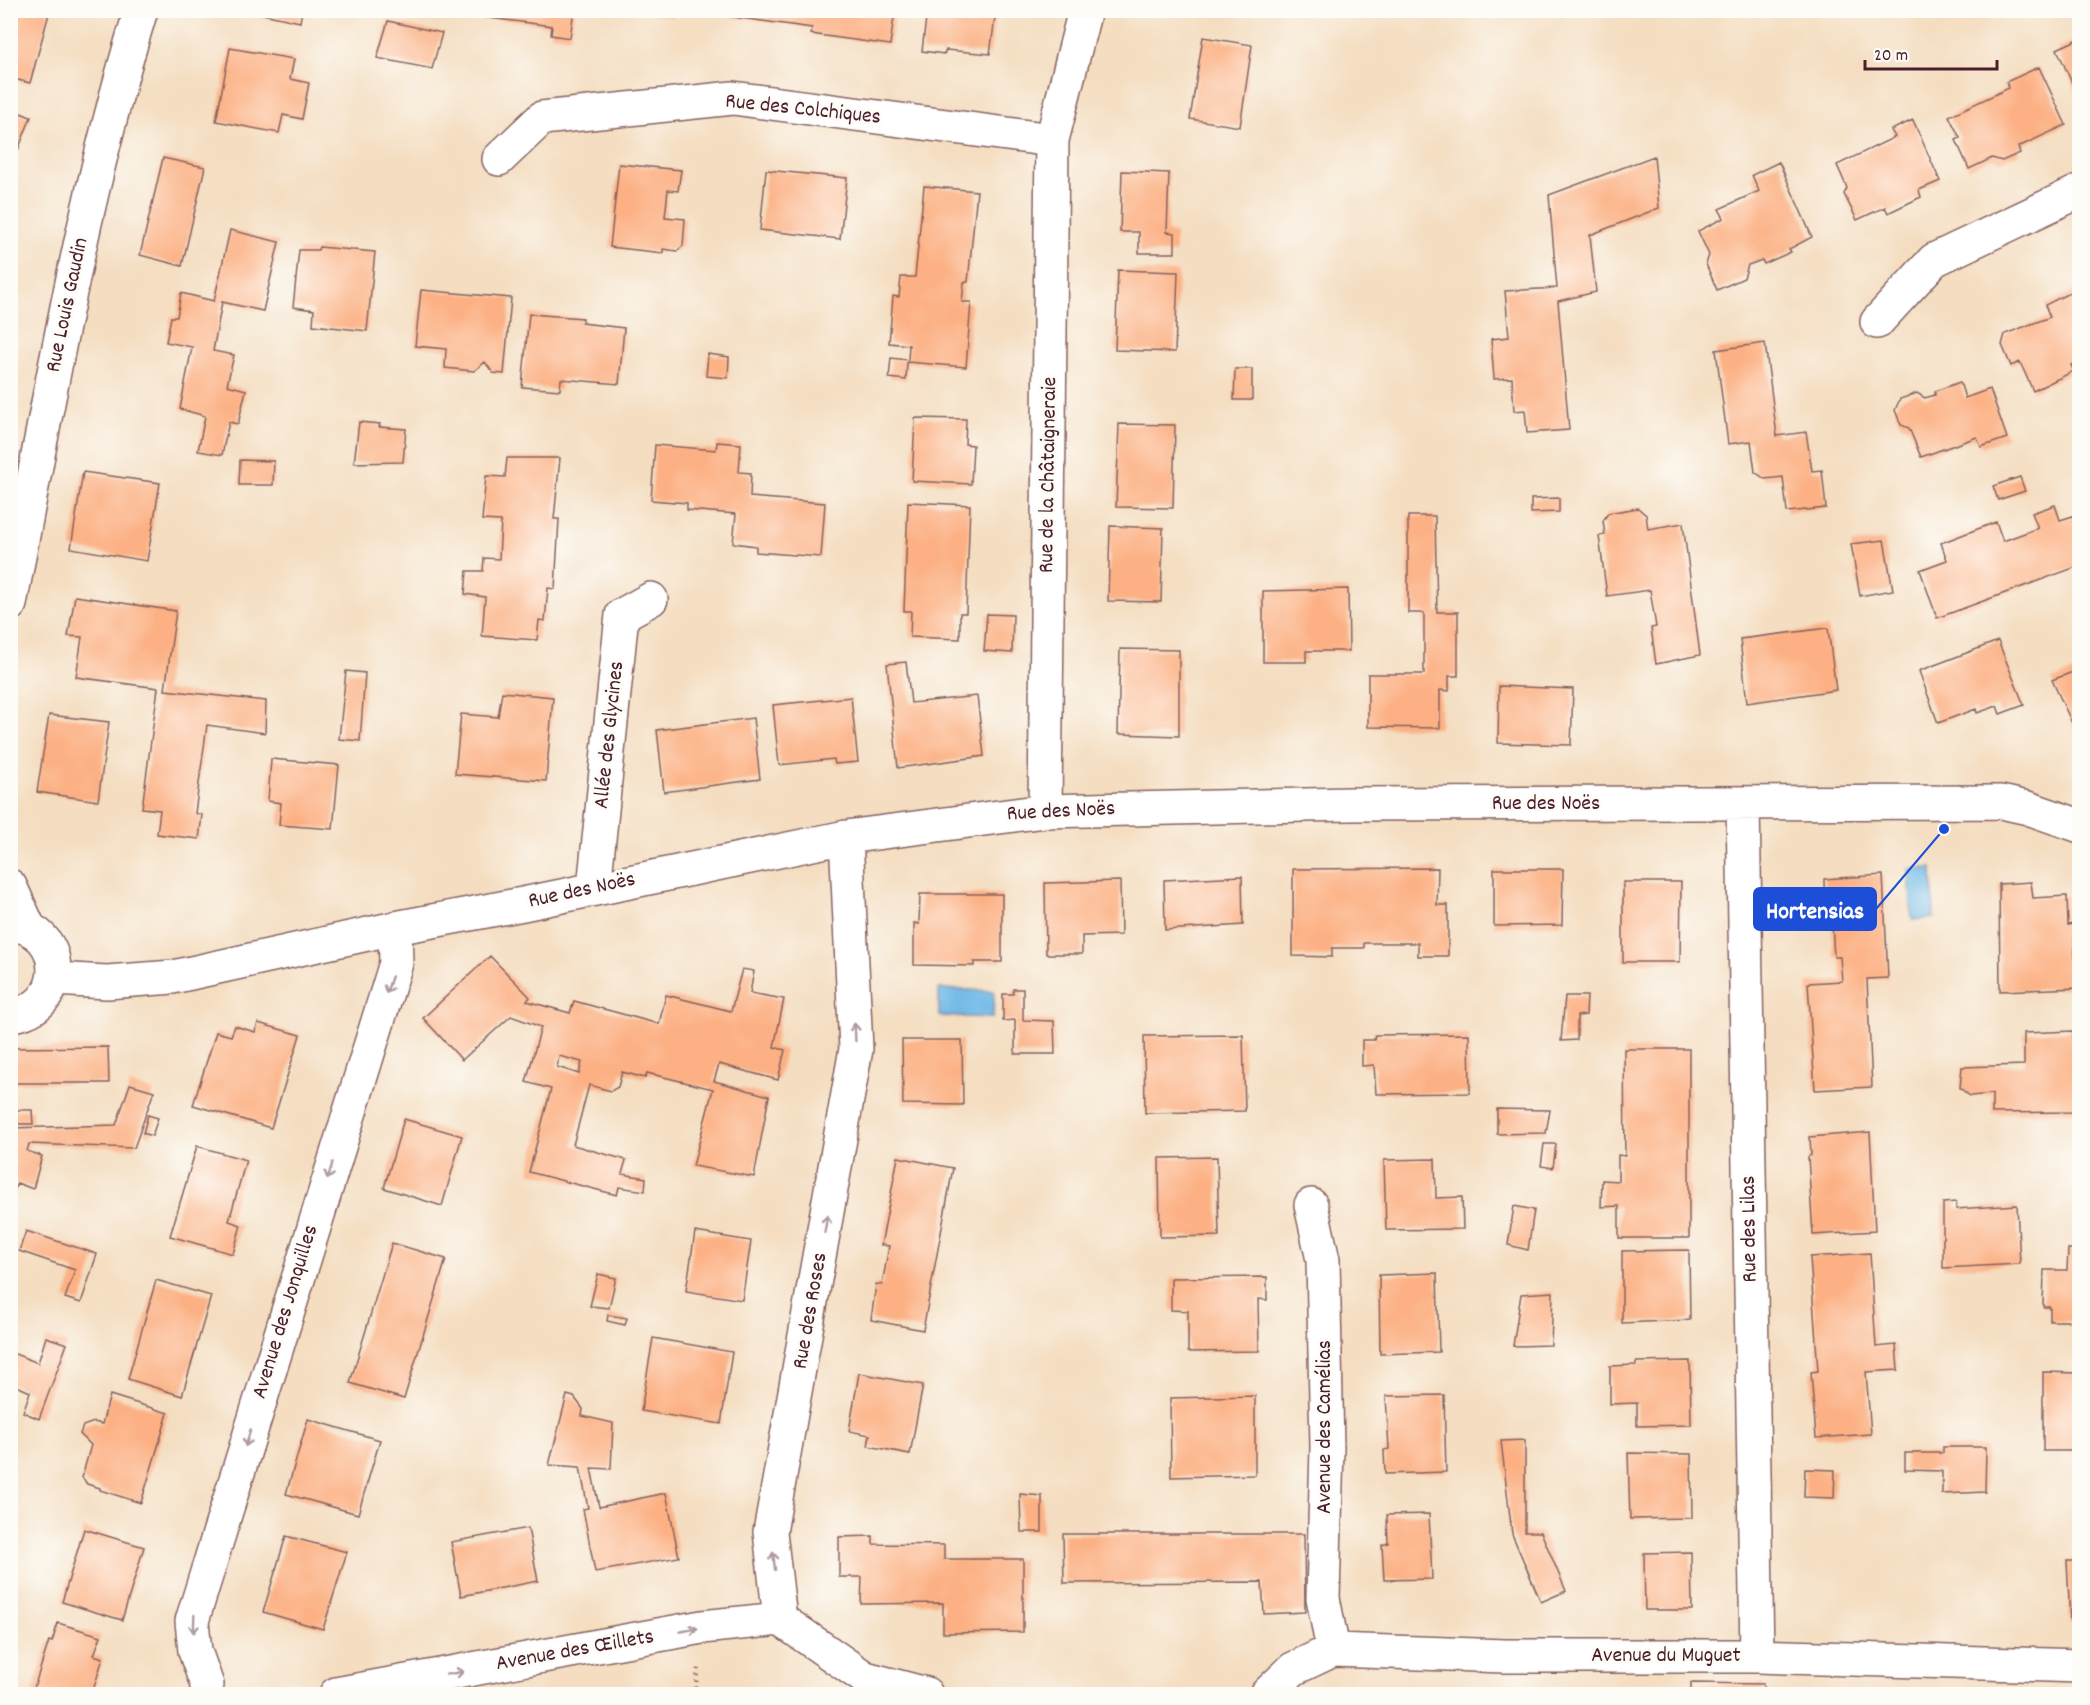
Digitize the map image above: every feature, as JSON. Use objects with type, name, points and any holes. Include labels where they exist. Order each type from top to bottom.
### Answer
[{"type":"street","name":"Rue Louis Gaudin","points":[[10,604],[70,286],[116,90],[141,10]]},
{"type":"street","name":"Rue de la Châtaigneraie","points":[[1045,811],[1052,140],[1085,10]]},
{"type":"street","name":"Rue des Colchiques","points":[[499,159],[542,117],[733,98],[1052,140]]},
{"type":"street","points":[[1877,322],[1934,260],[2079,191]]},
{"type":"street","name":"Allée des Glycines","points":[[594,888],[622,615],[651,599]]},
{"type":"street","name":"Rue des Noës","points":[[54,979],[107,982],[173,977],[395,928],[846,837],[1045,811],[1349,804],[2001,802],[2028,808],[2079,826]]},
{"type":"street","name":"Rue des Lilas","points":[[1743,803],[1757,1656]]},
{"type":"street","name":"Rue des Roses","points":[[780,1619],[770,1532],[856,1049],[846,837]]},
{"type":"street","points":[[10,886],[20,926],[45,940],[54,958],[54,979],[42,1002],[32,1010],[10,1015]]},
{"type":"street","name":"Avenue des Jonquilles","points":[[211,1691],[195,1651],[192,1621],[396,963],[395,928]]},
{"type":"street","name":"Avenue des Camélias","points":[[1311,1205],[1323,1260],[1327,1447],[1323,1598],[1333,1650]]},
{"type":"street","points":[[780,1619],[866,1678],[926,1695]]},
{"type":"street","name":"Avenue des Œillets","points":[[336,1695],[702,1627],[780,1619]]},
{"type":"street","name":"Avenue du Muguet","points":[[1267,1695],[1293,1669],[1333,1650],[1504,1656],[1757,1656],[2079,1666]]},
{"type":"water","points":[[1932,868],[1934,918],[1912,920],[1909,869]]},
{"type":"water","points":[[939,989],[994,991],[993,1018],[939,1016]]},
{"type":"building","points":[[10,10],[50,10],[30,83],[10,78]]},
{"type":"building","points":[[245,10],[302,10],[300,22]]},
{"type":"building","points":[[481,10],[574,10],[570,38],[551,35],[552,26],[481,17]]},
{"type":"building","points":[[633,10],[675,10],[674,17]]},
{"type":"building","points":[[727,10],[895,10],[890,45],[811,34],[812,28],[727,16]]},
{"type":"building","points":[[927,10],[996,10],[990,54],[946,50],[944,54],[922,51]]},
{"type":"building","points":[[388,21],[442,33],[432,69],[377,58]]},
{"type":"building","points":[[1203,37],[1252,45],[1240,127],[1190,119]]},
{"type":"building","points":[[2079,39],[2079,99],[2057,49]]},
{"type":"building","points":[[230,48],[294,59],[290,79],[309,83],[302,119],[283,115],[279,133],[216,121]]},
{"type":"building","points":[[2039,67],[2066,125],[2018,147],[2020,153],[2002,161],[1992,158],[1969,169],[1956,140],[1960,138],[1949,116],[2009,88],[2006,82]]},
{"type":"building","points":[[10,109],[31,117],[16,155],[10,153]]},
{"type":"building","points":[[1913,120],[1940,181],[1919,190],[1921,197],[1888,213],[1885,207],[1857,220],[1844,194],[1847,188],[1837,165],[1895,137],[1891,130]]},
{"type":"building","points":[[1654,156],[1659,208],[1590,235],[1596,292],[1558,301],[1569,430],[1527,433],[1525,410],[1514,411],[1512,378],[1494,379],[1491,339],[1509,337],[1505,291],[1557,288],[1549,195]]},
{"type":"building","points":[[163,158],[205,167],[182,266],[140,255]]},
{"type":"building","points":[[1779,162],[1812,237],[1789,249],[1791,252],[1764,264],[1762,260],[1748,265],[1744,278],[1717,290],[1706,264],[1709,255],[1698,231],[1724,218],[1719,209],[1759,191],[1752,175]]},
{"type":"building","points":[[619,164],[681,170],[678,191],[668,190],[665,217],[685,219],[683,246],[677,251],[663,249],[663,253],[610,247]]},
{"type":"building","points":[[766,170],[847,178],[840,239],[760,230]]},
{"type":"building","points":[[1122,171],[1169,173],[1167,232],[1175,233],[1175,253],[1139,253],[1139,232],[1120,232]]},
{"type":"building","points":[[924,186],[977,191],[968,282],[964,282],[962,302],[971,302],[966,367],[907,362],[906,380],[889,378],[891,358],[908,360],[909,345],[889,343],[893,296],[899,297],[901,277],[915,277]]},
{"type":"building","points":[[230,230],[279,242],[263,311],[222,302],[213,351],[234,355],[227,385],[246,390],[238,424],[229,422],[222,455],[198,451],[205,416],[180,409],[192,347],[166,342],[171,317],[177,317],[181,293],[214,301]]},
{"type":"building","points":[[319,247],[375,252],[367,331],[313,325],[314,310],[293,307],[299,250],[318,250]]},
{"type":"building","points":[[1118,270],[1178,272],[1175,352],[1115,350]]},
{"type":"building","points":[[2079,288],[2079,361],[2071,365],[2074,371],[2033,391],[2020,362],[2011,366],[2002,345],[2005,334],[2050,317],[2045,305]]},
{"type":"building","points":[[421,290],[511,298],[504,374],[493,373],[485,362],[474,371],[445,368],[446,349],[415,346]]},
{"type":"building","points":[[529,314],[583,318],[582,323],[624,328],[619,384],[561,379],[560,390],[522,387]]},
{"type":"building","points":[[1765,343],[1777,436],[1806,432],[1812,471],[1822,470],[1826,508],[1787,512],[1783,477],[1765,479],[1755,472],[1751,441],[1728,444],[1716,350]]},
{"type":"building","points":[[708,354],[729,357],[728,378],[706,376]]},
{"type":"building","points":[[1235,369],[1252,369],[1252,400],[1234,400]]},
{"type":"building","points":[[1960,382],[1965,398],[1990,389],[2007,438],[1981,447],[1977,437],[1921,457],[1909,428],[1901,425],[1895,410],[1900,399],[1917,393],[1925,398],[1935,395],[1935,391]]},
{"type":"building","points":[[915,418],[966,419],[965,444],[973,445],[971,484],[912,481]]},
{"type":"building","points":[[359,422],[380,424],[379,427],[406,429],[403,462],[354,463]]},
{"type":"building","points":[[1119,424],[1175,425],[1173,508],[1116,507]]},
{"type":"building","points":[[717,442],[741,444],[739,472],[751,473],[750,497],[825,503],[821,557],[756,552],[756,546],[733,543],[736,514],[687,510],[687,503],[651,500],[655,445],[716,450]]},
{"type":"building","points":[[507,458],[560,458],[554,519],[559,519],[555,589],[548,588],[545,621],[539,620],[537,640],[482,636],[485,597],[465,594],[467,571],[483,571],[484,558],[499,559],[501,521],[482,520],[486,476],[505,477]]},
{"type":"building","points":[[240,460],[274,461],[273,485],[239,485]]},
{"type":"building","points":[[83,472],[160,483],[147,561],[71,548]]},
{"type":"building","points":[[2020,477],[2025,491],[1998,500],[1993,486]]},
{"type":"building","points":[[1559,498],[1559,512],[1531,513],[1531,499]]},
{"type":"building","points":[[908,502],[970,505],[966,613],[960,613],[960,639],[910,637],[911,611],[904,611]]},
{"type":"building","points":[[2055,505],[2060,520],[2079,514],[2079,566],[1937,618],[1920,570],[1947,560],[1941,543],[1996,522],[2003,541],[2038,528],[2032,513]]},
{"type":"building","points":[[1638,508],[1646,515],[1648,529],[1683,523],[1700,655],[1656,664],[1651,628],[1656,627],[1650,590],[1607,596],[1599,536],[1605,535],[1603,521],[1608,513]]},
{"type":"building","points":[[1408,516],[1435,516],[1437,612],[1458,612],[1458,676],[1449,676],[1449,691],[1440,690],[1440,728],[1368,727],[1368,674],[1424,674],[1424,613],[1408,613]]},
{"type":"building","points":[[1110,526],[1163,528],[1161,602],[1108,601]]},
{"type":"building","points":[[1884,540],[1893,590],[1860,596],[1851,544]]},
{"type":"building","points":[[1348,589],[1349,651],[1306,651],[1306,662],[1263,662],[1263,591]]},
{"type":"building","points":[[75,596],[176,611],[165,690],[266,701],[265,733],[207,725],[195,813],[202,815],[199,839],[157,834],[160,810],[142,808],[158,688],[76,677],[82,637],[68,636]]},
{"type":"building","points":[[987,614],[1013,615],[1012,653],[984,651]]},
{"type":"building","points":[[1828,628],[1836,690],[1747,703],[1740,639]]},
{"type":"building","points":[[1998,641],[2024,705],[2000,714],[1997,706],[1977,713],[1976,709],[1938,723],[1919,671]]},
{"type":"building","points":[[1120,649],[1179,650],[1179,736],[1118,734]]},
{"type":"building","points":[[906,662],[911,703],[977,696],[984,756],[898,768],[887,664]]},
{"type":"building","points":[[2078,670],[2079,673],[2079,738],[2052,680]]},
{"type":"building","points":[[346,671],[365,673],[360,741],[339,739]]},
{"type":"building","points":[[1499,686],[1573,689],[1571,745],[1498,743]]},
{"type":"building","points":[[502,692],[553,697],[546,781],[455,774],[461,714],[498,717]]},
{"type":"building","points":[[851,697],[858,762],[835,764],[834,759],[779,765],[773,705]]},
{"type":"building","points":[[49,715],[109,722],[98,801],[37,792]]},
{"type":"building","points":[[753,718],[760,779],[664,792],[657,730]]},
{"type":"building","points":[[271,759],[339,765],[333,829],[279,825],[281,803],[268,801]]},
{"type":"building","points":[[1438,868],[1437,905],[1448,905],[1448,956],[1418,956],[1418,943],[1364,943],[1364,948],[1332,948],[1332,957],[1293,956],[1293,869]]},
{"type":"building","points":[[1494,869],[1563,869],[1562,925],[1494,926]]},
{"type":"building","points":[[1883,875],[1888,978],[1867,979],[1872,1087],[1815,1090],[1808,983],[1842,981],[1840,957],[1834,957],[1832,923],[1825,923],[1824,879]]},
{"type":"building","points":[[1242,876],[1243,925],[1165,930],[1164,880]]},
{"type":"building","points":[[1120,881],[1121,935],[1082,936],[1082,954],[1046,954],[1045,883]]},
{"type":"building","points":[[1623,882],[1681,882],[1680,962],[1623,962]]},
{"type":"building","points":[[2031,882],[2033,898],[2067,896],[2068,925],[2074,924],[2075,960],[2079,960],[2079,988],[2000,991],[1999,884]]},
{"type":"building","points":[[920,894],[1002,894],[1002,962],[974,962],[974,966],[914,965],[914,923],[919,924]]},
{"type":"building","points":[[490,956],[530,997],[527,1001],[570,1013],[574,1001],[659,1024],[666,995],[731,1011],[742,969],[754,971],[750,993],[784,999],[774,1047],[785,1050],[778,1080],[719,1064],[714,1081],[769,1096],[754,1177],[693,1166],[713,1089],[647,1073],[645,1078],[622,1072],[618,1087],[611,1091],[589,1085],[573,1145],[626,1160],[622,1174],[646,1178],[645,1191],[619,1187],[617,1195],[529,1172],[551,1089],[526,1082],[541,1027],[511,1016],[462,1060],[423,1018]],"holes":[[[559,1056],[582,1062],[579,1074],[557,1067]]]},
{"type":"building","points":[[1013,989],[1023,989],[1023,1020],[1054,1021],[1055,1054],[1015,1054],[1015,1020],[1003,1021],[1003,994],[1013,994]]},
{"type":"building","points":[[1565,996],[1587,996],[1586,1015],[1577,1016],[1577,1040],[1561,1041]]},
{"type":"building","points":[[258,1023],[300,1035],[271,1128],[193,1105],[216,1032],[231,1036],[235,1026],[255,1032]]},
{"type":"building","points":[[2073,1031],[2074,1049],[2079,1049],[2079,1112],[1992,1113],[1992,1094],[1970,1096],[1960,1088],[1962,1067],[2024,1065],[2024,1033]]},
{"type":"building","points":[[1469,1034],[1470,1093],[1376,1094],[1374,1065],[1362,1066],[1362,1040],[1374,1040],[1375,1035]]},
{"type":"building","points":[[1243,1035],[1245,1111],[1145,1113],[1144,1036]]},
{"type":"building","points":[[902,1040],[962,1040],[963,1105],[903,1104]]},
{"type":"building","points":[[108,1047],[109,1083],[10,1083],[10,1048]]},
{"type":"building","points":[[1624,1049],[1689,1049],[1689,1238],[1619,1238],[1619,1206],[1601,1207],[1602,1180],[1618,1181],[1618,1155],[1625,1156]]},
{"type":"building","points":[[130,1084],[154,1091],[134,1148],[29,1144],[27,1151],[42,1156],[33,1189],[17,1183],[10,1202],[10,1128],[116,1125]]},
{"type":"building","points":[[1497,1109],[1550,1110],[1546,1133],[1497,1134]]},
{"type":"building","points":[[10,1110],[32,1110],[33,1124],[10,1124]]},
{"type":"building","points":[[148,1115],[158,1118],[152,1136],[143,1133]]},
{"type":"building","points":[[404,1119],[462,1136],[442,1206],[384,1188]]},
{"type":"building","points":[[1870,1132],[1875,1231],[1813,1235],[1808,1157],[1811,1155],[1810,1137]]},
{"type":"building","points":[[1544,1144],[1556,1144],[1553,1168],[1541,1166]]},
{"type":"building","points":[[197,1146],[246,1160],[229,1221],[241,1225],[233,1254],[170,1236]]},
{"type":"building","points":[[898,1157],[953,1168],[923,1330],[871,1320],[876,1284],[882,1285],[889,1246],[881,1245]]},
{"type":"building","points":[[1217,1157],[1219,1236],[1160,1237],[1159,1158]]},
{"type":"building","points":[[1435,1159],[1436,1198],[1462,1197],[1463,1229],[1386,1230],[1384,1160]]},
{"type":"building","points":[[1956,1202],[1956,1209],[2017,1205],[2020,1264],[1943,1268],[1943,1203]]},
{"type":"building","points":[[1514,1206],[1534,1210],[1528,1250],[1508,1245]]},
{"type":"building","points":[[26,1231],[97,1254],[81,1303],[65,1298],[75,1270],[19,1251]]},
{"type":"building","points":[[695,1232],[751,1241],[742,1300],[686,1291]]},
{"type":"building","points":[[392,1243],[446,1259],[404,1399],[350,1383]]},
{"type":"building","points":[[2068,1249],[2079,1249],[2079,1321],[2050,1321],[2050,1307],[2043,1307],[2044,1270],[2067,1270]]},
{"type":"building","points":[[1689,1250],[1690,1320],[1622,1323],[1622,1251]]},
{"type":"building","points":[[1870,1253],[1876,1347],[1896,1345],[1898,1370],[1866,1372],[1871,1434],[1816,1438],[1811,1372],[1818,1371],[1810,1257]]},
{"type":"building","points":[[1437,1273],[1439,1352],[1380,1354],[1379,1275]]},
{"type":"building","points":[[598,1274],[616,1278],[609,1308],[590,1306]]},
{"type":"building","points":[[1267,1277],[1267,1300],[1258,1299],[1259,1351],[1188,1352],[1188,1311],[1171,1310],[1171,1278]]},
{"type":"building","points":[[156,1280],[211,1296],[182,1396],[128,1379]]},
{"type":"building","points":[[1553,1292],[1551,1345],[1513,1346],[1521,1294]]},
{"type":"building","points":[[608,1315],[627,1318],[625,1325],[607,1321]]},
{"type":"building","points":[[46,1337],[67,1344],[39,1419],[23,1412],[30,1392],[10,1383],[10,1352],[38,1363]]},
{"type":"building","points":[[653,1338],[732,1352],[721,1424],[641,1411]]},
{"type":"building","points":[[1690,1361],[1691,1425],[1637,1426],[1637,1403],[1610,1404],[1610,1366],[1636,1365],[1636,1362]]},
{"type":"building","points":[[2043,1372],[2079,1373],[2079,1451],[2043,1451]]},
{"type":"building","points":[[859,1373],[923,1385],[910,1454],[868,1446],[870,1435],[849,1431]]},
{"type":"building","points":[[110,1395],[168,1413],[141,1503],[100,1490],[100,1488],[87,1484],[82,1477],[91,1445],[80,1434],[83,1426],[94,1422],[102,1424]]},
{"type":"building","points":[[567,1395],[574,1397],[583,1409],[582,1416],[613,1423],[611,1469],[591,1468],[599,1507],[666,1493],[679,1557],[595,1572],[583,1509],[588,1508],[580,1467],[549,1465]]},
{"type":"building","points":[[1444,1395],[1446,1472],[1385,1474],[1384,1450],[1389,1449],[1386,1396]]},
{"type":"building","points":[[1255,1396],[1255,1475],[1171,1477],[1170,1398]]},
{"type":"building","points":[[308,1419],[380,1440],[358,1514],[286,1494]]},
{"type":"building","points":[[1525,1440],[1525,1532],[1541,1532],[1566,1591],[1541,1602],[1512,1534],[1501,1441]]},
{"type":"building","points":[[1943,1447],[1986,1447],[1985,1492],[1942,1494],[1942,1471],[1905,1470],[1905,1453],[1943,1453]]},
{"type":"building","points":[[1628,1453],[1691,1454],[1692,1518],[1630,1519]]},
{"type":"building","points":[[1805,1469],[1835,1470],[1834,1498],[1804,1497]]},
{"type":"building","points":[[1020,1494],[1042,1496],[1042,1532],[1021,1532]]},
{"type":"building","points":[[1429,1514],[1432,1579],[1384,1580],[1382,1545],[1388,1543],[1387,1515]]},
{"type":"building","points":[[528,1528],[538,1581],[461,1596],[451,1542]]},
{"type":"building","points":[[84,1529],[144,1547],[122,1620],[62,1602]]},
{"type":"building","points":[[1063,1534],[1304,1534],[1305,1612],[1264,1614],[1262,1582],[1064,1583]]},
{"type":"building","points":[[286,1536],[347,1552],[323,1629],[263,1612]]},
{"type":"building","points":[[873,1536],[873,1544],[944,1545],[944,1559],[1023,1559],[1023,1632],[943,1633],[943,1603],[861,1604],[862,1577],[839,1577],[839,1537]]},
{"type":"building","points":[[1691,1552],[1692,1610],[1645,1610],[1644,1553]]},
{"type":"building","points":[[2067,1561],[2079,1561],[2079,1622],[2070,1622]]},
{"type":"building","points":[[58,1623],[101,1636],[94,1655],[103,1658],[92,1694],[32,1694],[49,1641],[52,1642]]},
{"type":"building","points":[[1691,1683],[1763,1684],[1763,1694],[1691,1694]]},
{"type":"place","name":"Hortensias","points":[[1944,829]]}]
